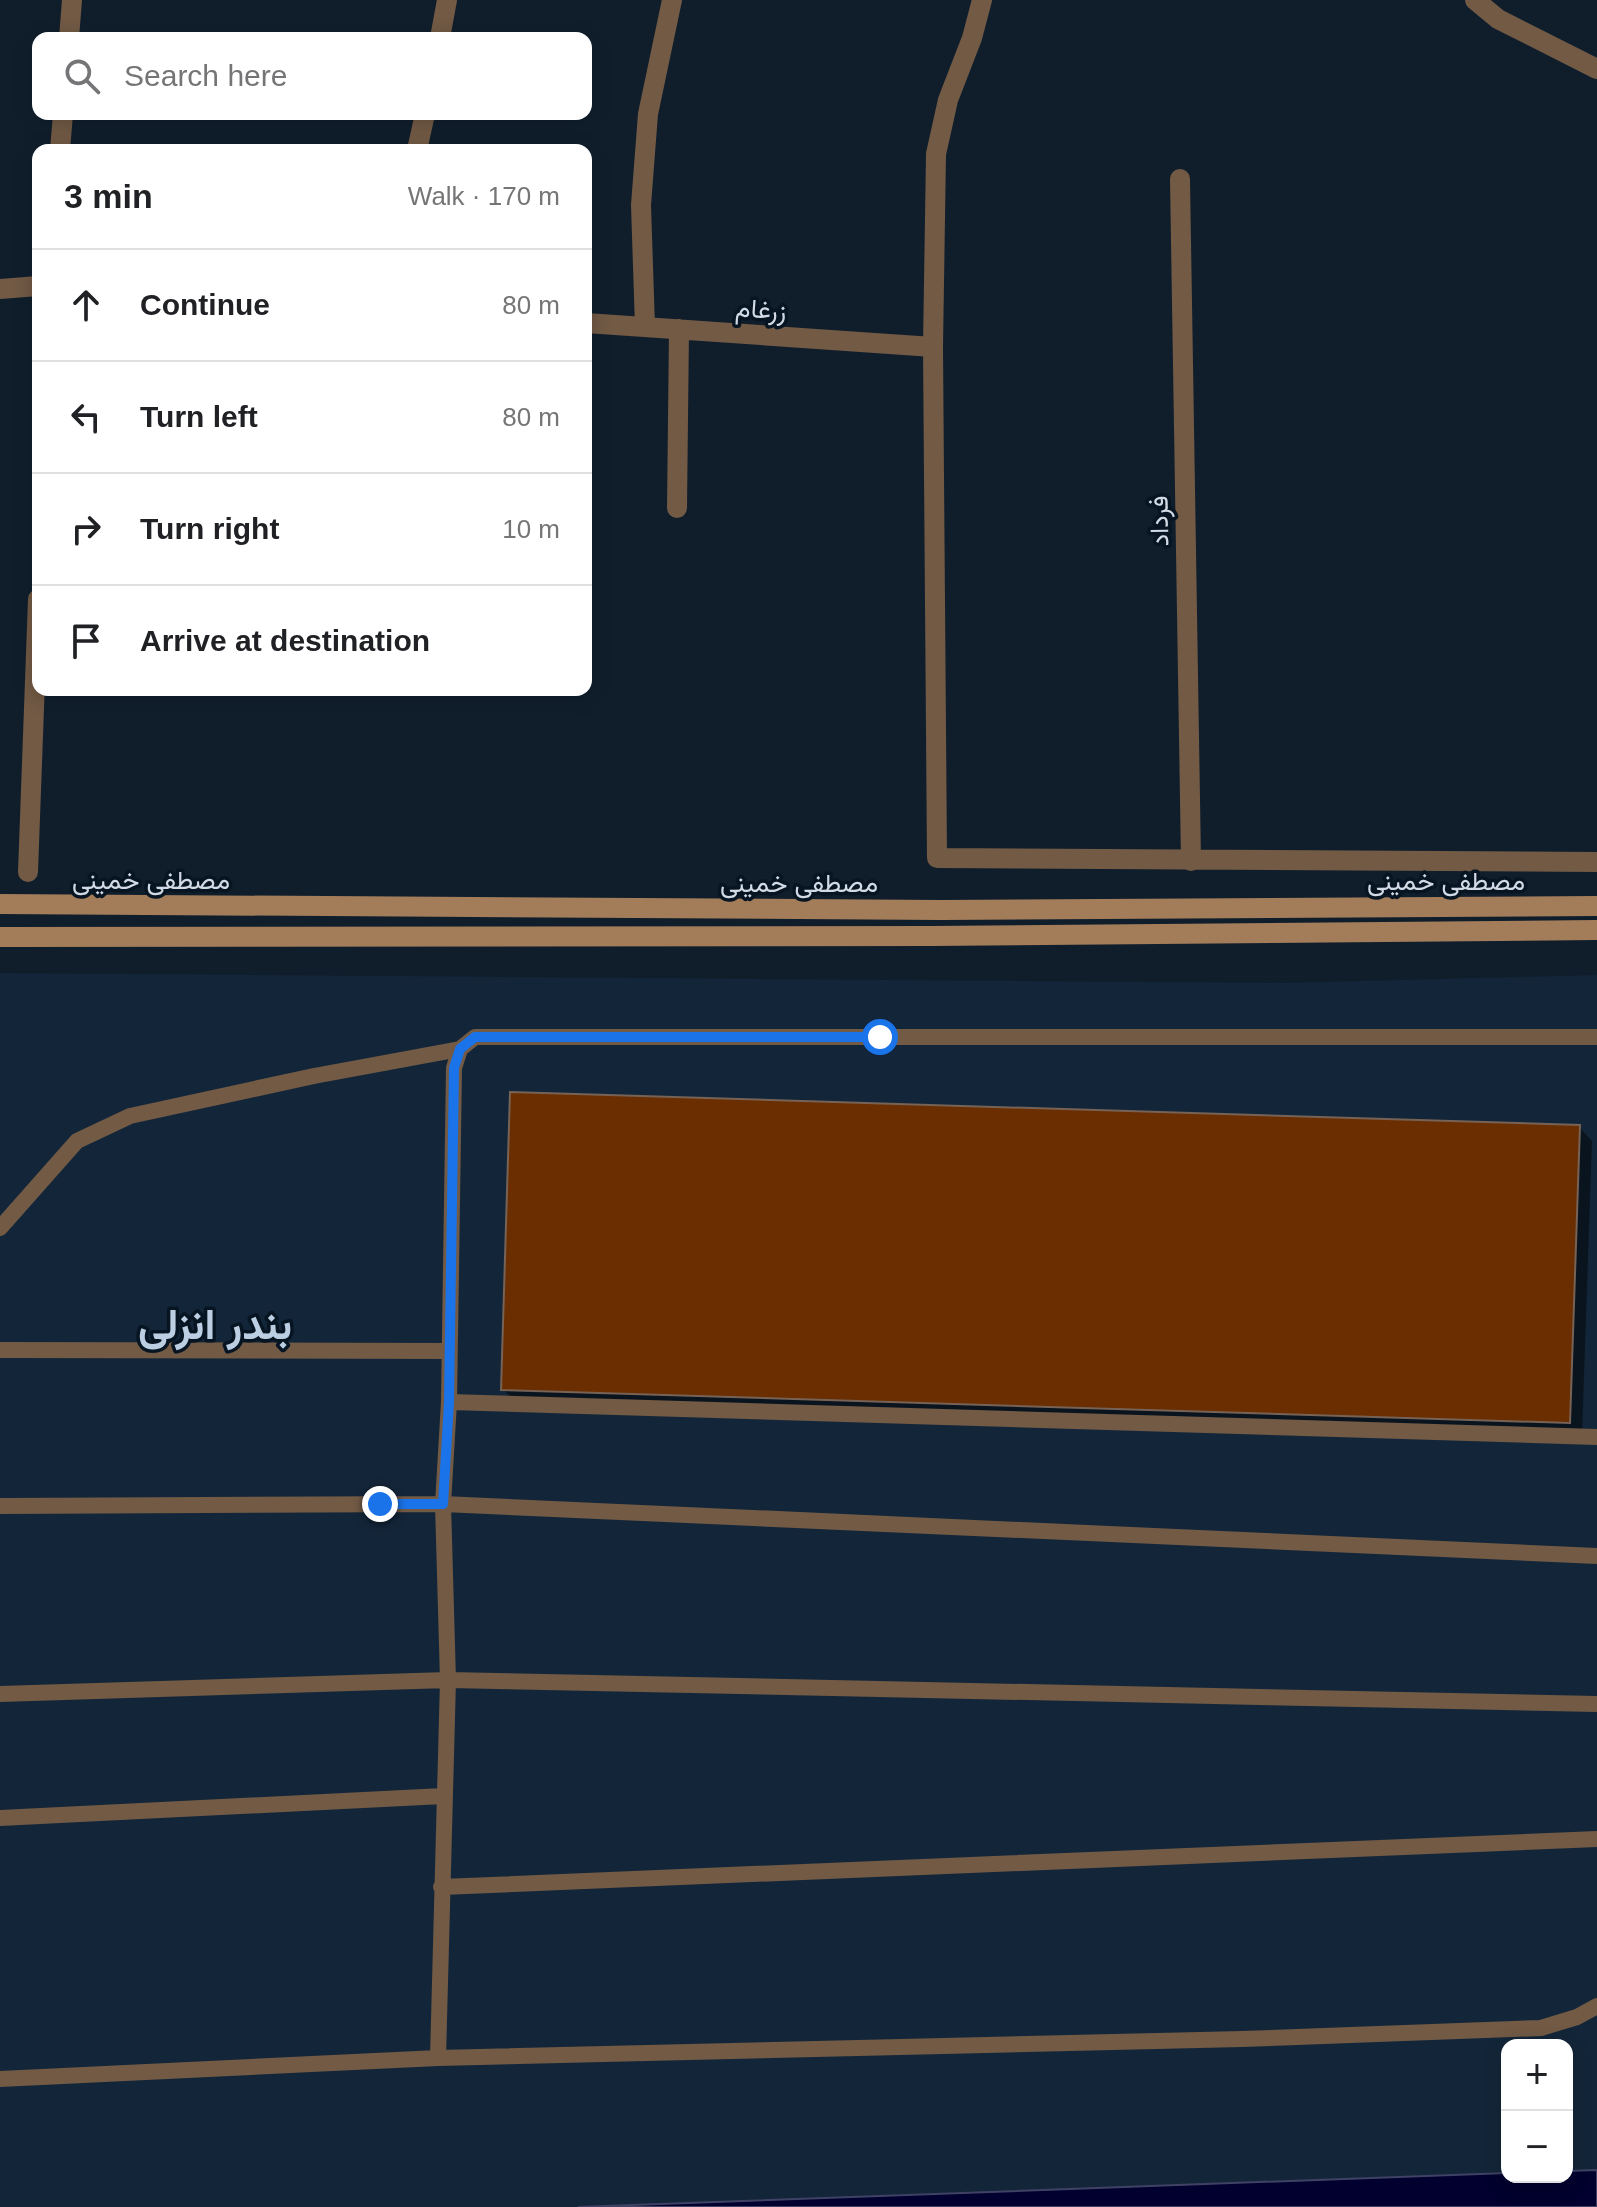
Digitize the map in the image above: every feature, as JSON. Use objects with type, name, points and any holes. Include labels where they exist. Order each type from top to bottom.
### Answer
[{"type":"main road","name":"مصطفی خمینی","points":[[0,904],[910,910],[1597,906]]},
{"type":"main road","name":"مصطفی خمینی","points":[[0,937],[931,936],[1597,930]]},
{"type":"street","points":[[69,32],[72,0]]},
{"type":"street","points":[[441,32],[447,0]]},
{"type":"street","points":[[645,327],[641,205],[648,114],[672,0]]},
{"type":"street","points":[[982,0],[972,38],[948,100],[936,154],[933,347],[937,858],[1597,862]]},
{"type":"street","points":[[1475,0],[1498,19],[1597,69]]},
{"type":"street","points":[[60,144],[62,120]]},
{"type":"street","points":[[418,144],[424,120]]},
{"type":"street","name":"فرداد","points":[[1180,179],[1191,861]]},
{"type":"street","points":[[0,289],[32,286]]},
{"type":"street","name":"زرغام","points":[[592,323],[933,347]]},
{"type":"street","points":[[677,508],[679,329]]},
{"type":"street","points":[[28,872],[34,696]]},
{"type":"lane","points":[[0,1228],[77,1141],[130,1116],[314,1076],[460,1049],[475,1037],[1597,1037]]},
{"type":"lane","points":[[438,2058],[448,1680],[443,1504],[449,1402],[454,1068],[460,1049]]},
{"type":"lane","points":[[0,1350],[449,1351]]},
{"type":"lane","points":[[449,1402],[1597,1437]]},
{"type":"lane","points":[[0,1506],[443,1504],[1597,1556]]},
{"type":"lane","points":[[0,1694],[448,1680],[1597,1704]]},
{"type":"lane","points":[[0,1818],[443,1796]]},
{"type":"lane","points":[[441,1887],[1597,1839]]},
{"type":"lane","points":[[0,2079],[438,2058],[1242,2039],[1541,2028],[1577,2017],[1597,2006]]},
{"type":"shaded area","points":[[0,973],[1287,983],[1597,975],[1597,2170],[1573,2171],[1573,2039],[1501,2039],[1501,2173],[578,2207],[0,2207]]},
{"type":"shaded area","points":[[1597,2170],[1597,2207],[578,2207],[1501,2173],[1501,2183],[1573,2183],[1573,2171]]},
{"type":"building","points":[[510,1092],[1580,1125],[1570,1423],[501,1390]]},
{"type":"district","name":"بندر انزلی","points":[[215,1324]]},
{"type":"route","points":[[380,1504],[443,1504],[449,1402],[454,1068],[460,1049],[475,1037],[880,1037]]}]
